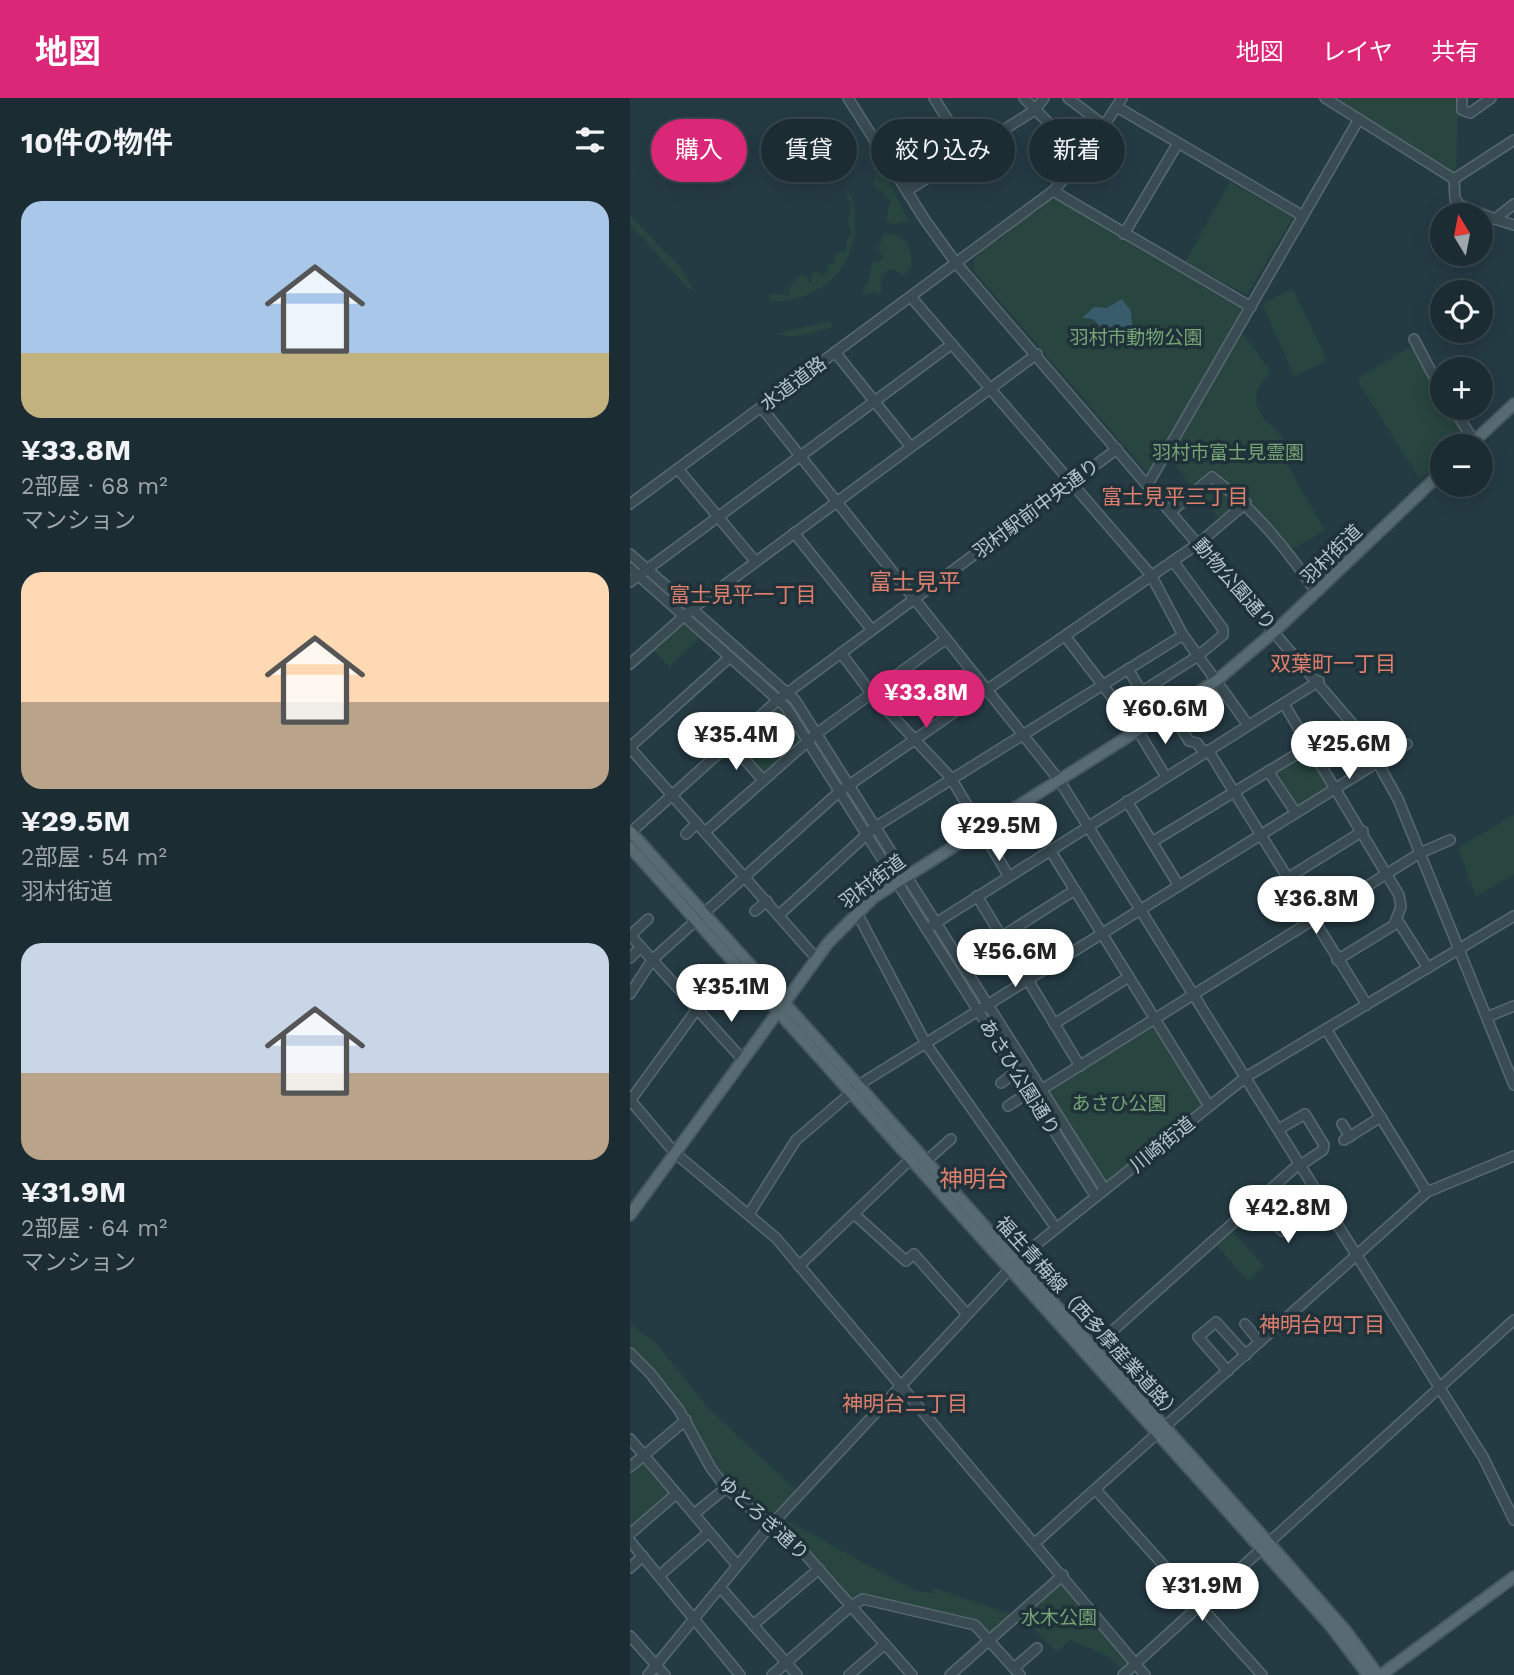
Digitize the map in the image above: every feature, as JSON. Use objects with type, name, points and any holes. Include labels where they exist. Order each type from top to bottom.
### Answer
[{"type":"main road","points":[[1481,434],[1514,404]]},
{"type":"main road","name":"羽村街道","points":[[630,1215],[816,958],[857,913],[901,879],[1216,681],[1275,631],[1430,483]]},
{"type":"main road","name":"福生青梅線（西多摩産業道路）","points":[[630,832],[700,917],[1265,1546],[1345,1630],[1380,1675]]},
{"type":"main road","name":"福生青梅線（西多摩産業道路）","points":[[630,847],[700,917]]},
{"type":"main road","name":"福生青梅線（西多摩産業道路）","points":[[914,1156],[925,1163],[1012,1265]]},
{"type":"main road","name":"福生青梅線（西多摩産業道路）","points":[[1265,1546],[1338,1634],[1368,1675]]},
{"type":"main road","points":[[1380,1675],[1514,1577]]},
{"type":"street","name":"動物公園通り","points":[[848,98],[906,191],[956,263],[1319,681],[1362,735],[1379,761],[1420,853],[1487,1017],[1510,1065],[1514,1085]]},
{"type":"street","points":[[934,98],[947,119]]},
{"type":"street","points":[[1024,98],[1044,119]]},
{"type":"street","points":[[1015,123],[1035,110],[1044,98]]},
{"type":"street","points":[[1068,98],[1082,102],[1098,119]]},
{"type":"street","name":"水道道路","points":[[1109,119],[1122,98]]},
{"type":"street","points":[[1325,98],[1454,179]]},
{"type":"street","points":[[1461,98],[1462,110],[1469,113],[1491,98]]},
{"type":"street","points":[[1117,107],[1303,216]]},
{"type":"street","points":[[1148,484],[1359,120]]},
{"type":"street","points":[[1454,179],[1514,139]]},
{"type":"street","points":[[1124,234],[1178,143]]},
{"type":"street","points":[[1454,179],[1455,199],[1461,205],[1514,225]]},
{"type":"street","points":[[906,191],[920,182]]},
{"type":"street","name":"水道道路","points":[[630,504],[1053,191],[1061,182]]},
{"type":"street","points":[[1053,191],[1251,307]]},
{"type":"street","points":[[1495,219],[1514,204]]},
{"type":"street","points":[[911,297],[1152,575],[1183,635],[1248,725]]},
{"type":"street","points":[[1414,339],[1430,369]]},
{"type":"street","points":[[634,579],[952,344]]},
{"type":"street","points":[[835,352],[911,447]]},
{"type":"street","points":[[630,664],[692,609],[755,561],[1037,354]]},
{"type":"street","points":[[761,407],[1059,780],[1440,1388],[1496,1481],[1514,1520]]},
{"type":"street","name":"羽村駅前中央通り","points":[[630,832],[779,699],[1117,449]]},
{"type":"street","points":[[678,469],[755,561]]},
{"type":"street","points":[[1172,511],[1212,477],[1245,503],[1276,537],[1316,592]]},
{"type":"street","points":[[630,994],[652,960],[839,792],[1173,561],[1245,503]]},
{"type":"street","points":[[794,533],[872,630]]},
{"type":"street","name":"あさひ公園通り","points":[[630,554],[788,693],[875,827],[926,928],[1096,1197]]},
{"type":"street","points":[[1128,669],[1140,689],[1146,690],[1198,656],[1223,635],[1223,629],[1173,561]]},
{"type":"street","name":"あさひ公園通り","points":[[630,569],[634,579],[685,616],[779,699],[866,834],[936,923],[1105,1190]]},
{"type":"street","points":[[779,915],[875,827],[1183,635]]},
{"type":"street","points":[[1065,636],[1138,731],[1166,777]]},
{"type":"street","points":[[705,832],[816,734],[946,639]]},
{"type":"street","points":[[841,653],[871,693],[951,778],[1008,875]]},
{"type":"street","points":[[730,657],[630,748],[816,958]]},
{"type":"street","points":[[926,928],[1319,681]]},
{"type":"street","points":[[1284,704],[1389,874],[1399,895],[1398,921],[1428,968]]},
{"type":"street","points":[[1170,710],[1189,741],[1197,743],[1206,752],[1234,792],[1367,1005]]},
{"type":"street","points":[[730,743],[763,780]]},
{"type":"street","points":[[748,1214],[793,1144],[855,1089],[1407,744]]},
{"type":"street","points":[[1152,842],[1310,746]]},
{"type":"street","points":[[1268,771],[1296,813]]},
{"type":"street","points":[[1127,801],[1179,886]]},
{"type":"street","points":[[686,834],[697,823]]},
{"type":"street","points":[[1286,878],[1363,831]]},
{"type":"street","points":[[1008,1106],[1041,1090],[1420,853],[1450,840]]},
{"type":"street","points":[[1050,850],[1209,1106]]},
{"type":"street","points":[[1001,937],[1075,890]]},
{"type":"street","points":[[976,897],[1080,1066]]},
{"type":"street","points":[[755,911],[767,901]]},
{"type":"street","points":[[857,913],[926,1044],[1056,1228]]},
{"type":"street","name":"川崎街道","points":[[770,1526],[1012,1265],[1056,1228],[1246,1077],[1514,916]]},
{"type":"street","points":[[648,919],[630,935],[743,1060]]},
{"type":"street","points":[[1337,960],[1398,921]]},
{"type":"street","points":[[630,958],[641,947]]},
{"type":"street","points":[[683,993],[703,976]]},
{"type":"street","points":[[1054,1024],[1129,977]]},
{"type":"street","points":[[1487,1017],[1514,1006]]},
{"type":"street","points":[[697,1009],[630,1100],[675,1153],[772,1234],[1145,1675]]},
{"type":"street","points":[[1326,1029],[1427,1192]]},
{"type":"street","points":[[1001,1083],[1016,1072]]},
{"type":"street","points":[[1090,1351],[1300,1164],[1323,1150],[1324,1145],[1305,1114],[1279,1129]]},
{"type":"street","points":[[1342,1124],[1347,1138],[1381,1117]]},
{"type":"street","points":[[925,1163],[951,1139]]},
{"type":"street","points":[[799,1266],[914,1156]]},
{"type":"street","points":[[1035,1543],[1427,1192],[1514,1156]]},
{"type":"street","points":[[1256,1203],[1282,1231],[1321,1196]]},
{"type":"street","points":[[854,1214],[906,1261],[914,1254],[966,1313]]},
{"type":"street","points":[[1123,1675],[1514,1320]]},
{"type":"street","points":[[1228,1371],[1198,1337],[1216,1322],[1246,1355]]},
{"type":"street","points":[[1245,1324],[1260,1342]]},
{"type":"street","name":"ゆとろぎ通り","points":[[631,1355],[660,1384],[726,1488],[819,1569],[912,1675]]},
{"type":"street","points":[[630,1467],[685,1420]]},
{"type":"street","points":[[630,1439],[737,1566]]},
{"type":"street","points":[[694,1514],[726,1488]]},
{"type":"street","points":[[1096,1490],[1262,1675]]},
{"type":"street","points":[[630,1534],[676,1494]]},
{"type":"street","points":[[648,1675],[770,1526]]},
{"type":"street","points":[[659,1576],[709,1532]]},
{"type":"street","points":[[630,1541],[740,1675]]},
{"type":"street","points":[[630,1568],[643,1556]]},
{"type":"street","points":[[753,1625],[819,1569]]},
{"type":"street","points":[[950,1675],[1063,1575]]},
{"type":"street","points":[[720,1587],[797,1675]]},
{"type":"street","points":[[772,1675],[851,1605],[863,1599],[975,1625],[1017,1672],[1037,1648]]},
{"type":"street","points":[[630,1636],[664,1675]]},
{"type":"street","points":[[849,1675],[885,1644]]},
{"type":"green space","points":[[1332,98],[1459,98],[1456,171],[1453,173]]},
{"type":"green space","points":[[889,182],[909,222],[891,224],[886,219],[890,201],[873,184]]},
{"type":"green space","points":[[1230,182],[1293,217],[1247,295],[1185,262]]},
{"type":"green space","points":[[845,193],[850,193],[852,197],[854,238],[839,271],[827,284],[811,293],[771,302],[769,294],[790,295],[789,289],[797,278],[803,275],[812,283],[811,276],[816,271],[824,276],[829,264],[835,264],[834,258],[840,252],[846,252],[846,241],[852,233],[848,223],[852,206]]},
{"type":"green space","name":"羽村市動物公園","points":[[1057,199],[1243,306],[1244,310],[1151,470],[1146,471],[973,270],[974,259],[992,242],[1001,239],[1011,225],[1041,210],[1048,200]]},
{"type":"green space","points":[[630,215],[680,267],[694,290],[688,288],[630,224]]},
{"type":"green space","points":[[884,234],[903,239],[911,253],[912,267],[902,276],[895,270],[887,270],[881,278],[882,295],[874,292],[866,295],[863,294],[863,289],[868,283],[872,263],[884,259],[878,248]]},
{"type":"green space","points":[[1293,289],[1325,356],[1325,362],[1294,376],[1262,304]]},
{"type":"green space","points":[[829,321],[831,328],[810,333],[789,336],[777,333]]},
{"type":"green space","name":"羽村市富士見霊園","points":[[1240,331],[1271,371],[1258,390],[1257,406],[1260,413],[1282,436],[1292,473],[1325,530],[1293,549],[1289,548],[1245,498],[1220,520],[1168,457]]},
{"type":"green space","points":[[1407,348],[1413,349],[1430,377],[1430,420],[1456,420],[1464,434],[1430,434],[1430,470],[1420,479],[1357,380]]},
{"type":"green space","points":[[681,621],[699,638],[669,667],[651,648]]},
{"type":"green space","points":[[779,707],[805,743],[763,778],[734,745]]},
{"type":"green space","points":[[1307,749],[1331,788],[1295,810],[1270,771]]},
{"type":"green space","points":[[1514,815],[1514,874],[1476,896],[1458,848]]},
{"type":"green space","name":"あさひ公園","points":[[1151,1021],[1202,1104],[1103,1185],[1042,1092]]},
{"type":"green space","points":[[1231,1230],[1264,1266],[1248,1281],[1216,1245]]},
{"type":"green space","points":[[630,1324],[655,1342],[710,1410],[796,1490],[771,1516],[767,1517],[727,1481],[672,1390],[630,1345]]},
{"type":"green space","points":[[642,1460],[671,1495],[630,1531],[630,1471]]},
{"type":"green space","name":"水木公園","points":[[784,1519],[914,1590],[933,1593],[935,1588],[1014,1615],[1024,1615],[1062,1582],[1129,1661],[1120,1669],[1110,1657],[1070,1640],[1056,1652],[1023,1616],[988,1635],[975,1623],[853,1600],[824,1566],[780,1527]]},
{"type":"water","points":[[1122,299],[1131,311],[1134,349],[1128,329],[1120,327],[1106,333],[1093,319],[1082,318],[1094,307],[1107,308]]},
{"type":"district","name":"富士見平三丁目","points":[[1175,497]]},
{"type":"district","name":"富士見平","points":[[915,582]]},
{"type":"district","name":"富士見平一丁目","points":[[743,595]]},
{"type":"district","name":"双葉町一丁目","points":[[1333,664]]},
{"type":"district","name":"神明台","points":[[974,1179]]},
{"type":"district","name":"神明台四丁目","points":[[1322,1325]]},
{"type":"district","name":"神明台二丁目","points":[[905,1404]]}]
